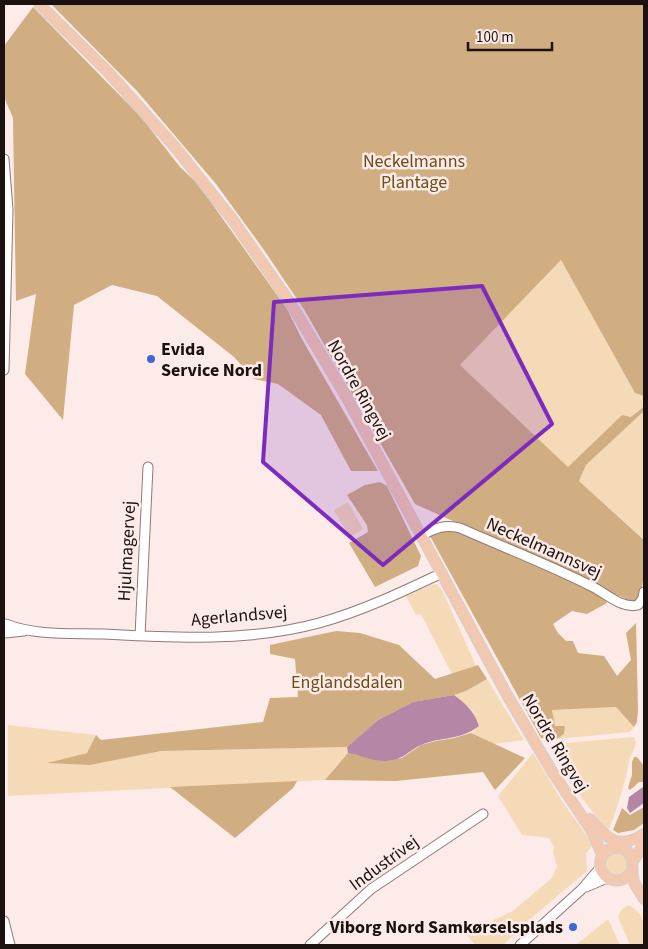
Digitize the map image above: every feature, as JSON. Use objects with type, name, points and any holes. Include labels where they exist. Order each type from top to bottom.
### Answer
[{"type":"main road","name":"Nordre Ringvej","points":[[39,4],[68,30],[175,147],[232,219],[288,300],[322,356],[507,695],[553,773],[593,833],[602,855]]},
{"type":"main road","points":[[553,773],[607,837],[623,842],[632,841],[644,834]]},
{"type":"main road","name":"Nordre Ringvej","points":[[593,833],[612,848]]},
{"type":"main road","points":[[644,843],[627,877],[614,881],[607,878],[600,868],[602,855],[612,848],[625,850],[644,843]]},
{"type":"main road","points":[[625,850],[628,852],[635,883],[643,898]]},
{"type":"main road","points":[[620,880],[643,898]]},
{"type":"street","points":[[4,159],[7,183],[8,237],[4,370]]},
{"type":"street","points":[[4,202],[8,237]]},
{"type":"street","name":"Hjulmagervej","points":[[140,636],[148,467]]},
{"type":"street","name":"Neckelmannsvej","points":[[421,536],[434,528],[442,526],[460,528],[593,587],[632,607],[638,605],[643,598],[644,592]]},
{"type":"street","name":"Agerlandsvej","points":[[5,628],[140,636],[201,637],[270,632],[317,623],[361,610],[442,573]]},
{"type":"street","name":"Industrivej","points":[[310,945],[371,889],[483,814]]},
{"type":"street","points":[[520,945],[582,889],[600,868]]},
{"type":"street","points":[[582,889],[607,878]]},
{"type":"street","points":[[4,922],[10,945]]},
{"type":"highlighted area","points":[[482,286],[552,424],[383,565],[263,462],[274,302]]},
{"type":"shaded area","points":[[561,260],[635,393],[644,396],[644,409],[642,407],[631,417],[622,415],[568,467],[460,365]]},
{"type":"shaded area","points":[[644,411],[644,539],[579,481],[586,465]]},
{"type":"shaded area","points":[[348,502],[363,529],[350,537],[334,510]]},
{"type":"shaded area","points":[[437,584],[443,592],[476,666],[452,674],[421,614],[416,615],[406,596]]},
{"type":"shaded area","points":[[487,679],[524,740],[494,744],[471,733],[479,726],[472,710],[454,695],[466,691]]},
{"type":"shaded area","points":[[454,695],[475,716],[479,726],[472,731],[429,742],[393,760],[377,760],[348,753],[347,747],[378,720],[413,702]]},
{"type":"shaded area","points":[[616,707],[634,727],[630,732],[557,739],[564,734],[565,726],[555,726],[552,710]]},
{"type":"shaded area","points":[[8,725],[96,735],[87,753],[49,763],[90,765],[161,751],[347,747],[348,753],[325,780],[8,796]]},
{"type":"shaded area","points":[[634,737],[636,742],[621,794],[610,827],[606,829],[569,782],[561,769],[563,762],[553,744]]},
{"type":"shaded area","points":[[533,753],[562,801],[592,843],[592,846],[586,853],[587,871],[503,945],[475,945],[462,929],[485,924],[513,911],[552,878],[557,866],[553,853],[554,847],[549,838],[522,835],[498,796]]},
{"type":"shaded area","points":[[643,787],[644,803],[630,813],[627,808],[629,797]]},
{"type":"shaded area","points":[[616,852],[621,853],[627,859],[627,869],[621,875],[616,876],[611,875],[605,869],[604,864],[605,859],[611,853]]},
{"type":"shaded area","points":[[629,905],[642,918],[644,945],[630,945],[618,917],[621,910]]},
{"type":"shaded area","points":[[608,919],[620,945],[576,945]]},
{"type":"green space","name":"Neckelmanns Plantage","points":[[51,4],[644,4],[644,396],[635,393],[561,260],[460,365],[568,467],[622,415],[631,417],[643,407],[644,411],[586,465],[579,481],[643,539],[644,535],[644,576],[640,598],[633,602],[415,504],[305,311],[216,184],[137,91]]},
{"type":"green space","points":[[33,7],[141,117],[180,167],[198,184],[287,309],[303,341],[378,471],[351,471],[321,415],[278,384],[254,379],[234,357],[157,296],[112,285],[74,305],[63,420],[25,374],[36,294],[16,301],[13,118],[4,97],[4,46]]},
{"type":"green space","points":[[380,482],[387,486],[421,556],[418,566],[375,587],[349,543],[368,532],[367,525],[347,495],[365,485]]},
{"type":"green space","points":[[444,530],[461,532],[600,593],[607,603],[587,614],[572,611],[553,624],[566,641],[573,641],[578,653],[604,656],[617,676],[631,660],[626,633],[636,623],[638,711],[637,722],[634,727],[616,707],[552,710],[555,726],[565,726],[564,734],[557,739],[541,738],[430,536]]},
{"type":"green space","name":"Englandsdalen","points":[[336,631],[360,633],[399,645],[435,679],[478,665],[487,679],[466,691],[454,695],[413,702],[378,720],[347,747],[161,751],[90,765],[47,763],[87,753],[96,735],[101,740],[263,722],[270,698],[298,697],[295,659],[270,654],[270,645]]},
{"type":"green space","points":[[471,733],[525,758],[495,790],[483,772],[396,781],[325,780],[348,753],[384,761],[402,758],[421,745]]},
{"type":"green space","points":[[634,757],[637,757],[644,766],[644,782],[639,782],[630,790],[628,788]]},
{"type":"green space","points":[[297,781],[293,788],[235,838],[170,787]]},
{"type":"green space","points":[[644,807],[644,823],[634,830],[618,833],[613,830],[622,808],[630,815]]},
{"type":"place","name":"Evida Service Nord","points":[[151,359]]},
{"type":"place","name":"Viborg Nord Samkørselsplads","points":[[573,927]]}]
